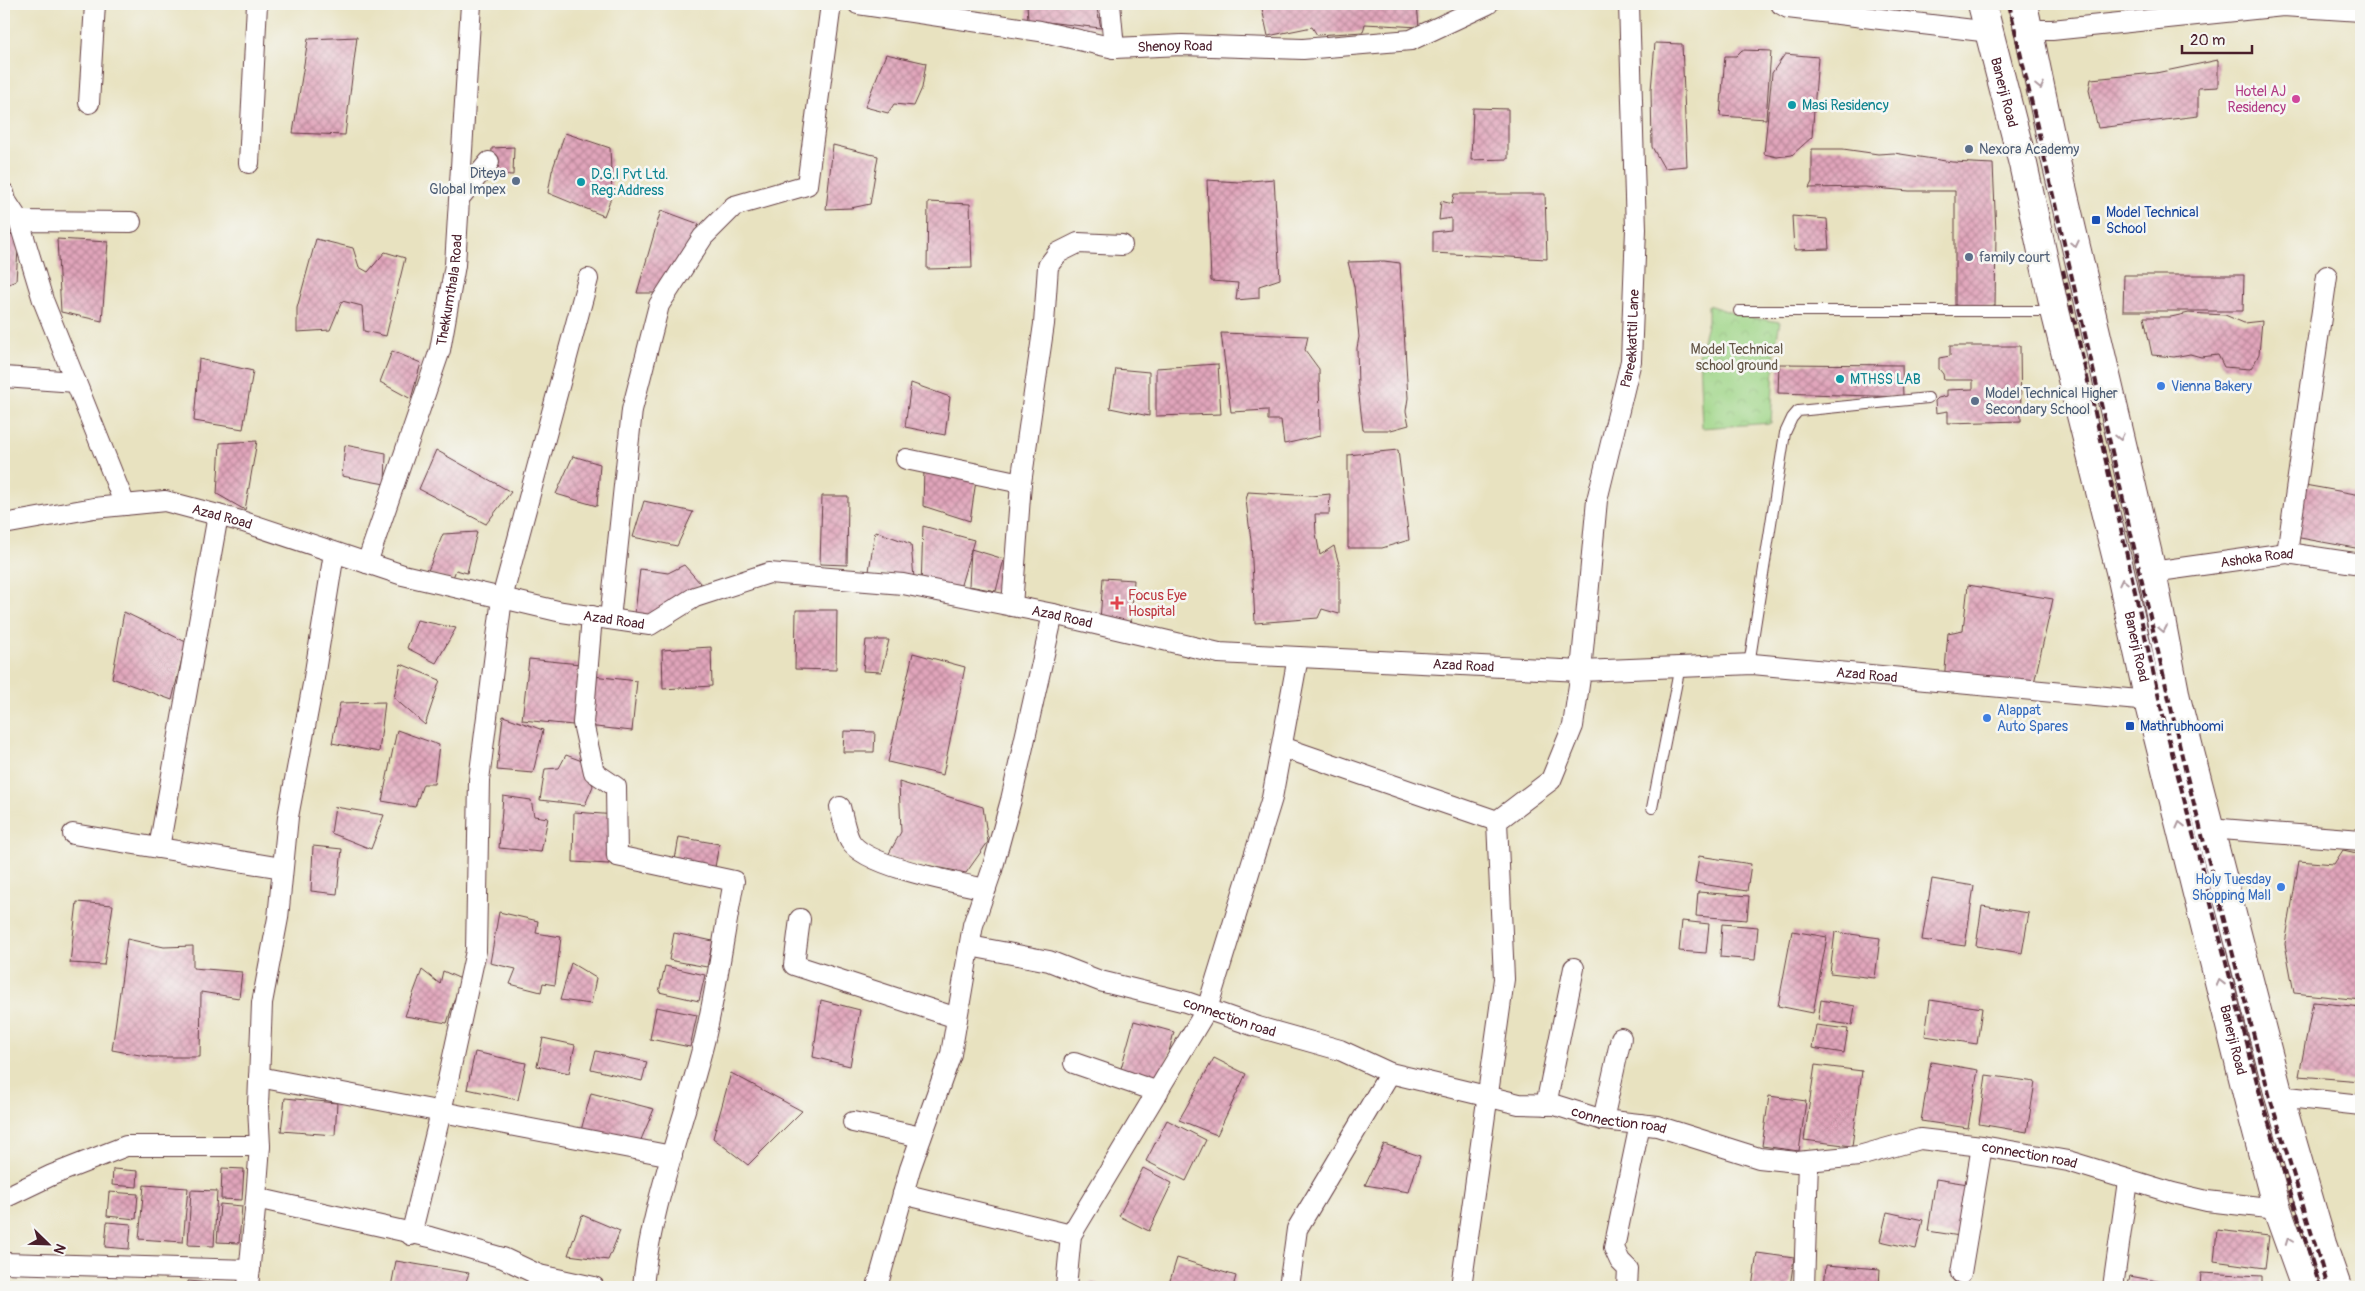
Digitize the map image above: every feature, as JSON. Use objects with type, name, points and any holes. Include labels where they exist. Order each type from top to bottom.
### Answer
[{"type":"main road","name":"Banerji Road","points":[[1982,4],[2023,164],[2055,311],[2119,566],[2149,701],[2277,1209],[2305,1287]]},
{"type":"main road","name":"Banerji Road","points":[[2026,16],[2054,153],[2152,572],[2176,698],[2278,1096],[2322,1244],[2337,1287]]},
{"type":"main road","points":[[1990,32],[2026,16]]},
{"type":"main road","points":[[1997,61],[2033,54]]},
{"type":"street","points":[[89,103],[95,4]]},
{"type":"street","points":[[249,163],[257,4]]},
{"type":"street","name":"Thekkumthala Road","points":[[366,563],[440,350],[455,266],[471,4]]},
{"type":"street","points":[[644,1287],[646,1258],[705,1037],[734,881],[617,856],[616,787],[594,772],[583,723],[632,410],[659,305],[703,237],[734,206],[806,185],[831,4]]},
{"type":"street","name":"Shenoy Road","points":[[858,4],[1040,31],[1114,48],[1182,45],[1304,49],[1411,40],[1488,4]]},
{"type":"street","points":[[1110,4],[1114,48]]},
{"type":"street","name":"Pareekkattil Lane","points":[[1497,821],[1551,780],[1573,726],[1581,670],[1597,500],[1631,361],[1636,229],[1629,4]]},
{"type":"street","points":[[1781,4],[1788,8],[1990,32]]},
{"type":"street","points":[[2026,16],[2034,30],[2052,30],[2283,6],[2316,6],[2361,11]]},
{"type":"street","points":[[460,196],[489,162]]},
{"type":"street","points":[[4,193],[6,201],[19,221],[44,300],[125,505]]},
{"type":"street","points":[[19,221],[131,222]]},
{"type":"street","points":[[1012,606],[1021,484],[1044,324],[1048,266],[1058,253],[1078,243],[1122,244]]},
{"type":"street","points":[[2287,553],[2327,276]]},
{"type":"street","points":[[411,1235],[441,1112],[476,952],[478,780],[502,598],[588,279]]},
{"type":"street","points":[[4,377],[76,382]]},
{"type":"street","points":[[906,459],[1021,484]]},
{"type":"street","name":"Azad Road","points":[[4,524],[94,508],[165,502],[244,522],[403,575],[502,598],[650,625],[695,597],[769,573],[902,584],[1053,614],[1219,653],[1581,670],[1749,664],[2149,701],[2176,698]]},
{"type":"street","points":[[159,848],[218,515]]},
{"type":"street","points":[[4,1263],[249,1278],[260,1146],[259,1077],[262,1002],[278,918],[288,817],[313,684],[334,553]]},
{"type":"street","name":"Ashoka Road","points":[[2152,572],[2287,553],[2361,564]]},
{"type":"street","points":[[877,1287],[903,1194],[951,1054],[973,925],[986,889],[1011,800],[1053,614]]},
{"type":"street","points":[[1066,1287],[1071,1235],[1207,1010],[1272,798],[1298,657]]},
{"type":"street","points":[[1282,747],[1497,821],[1504,980],[1461,1287]]},
{"type":"street","points":[[840,807],[850,842],[865,855],[924,876],[986,889]]},
{"type":"street","points":[[2210,828],[2361,840]]},
{"type":"street","points":[[73,834],[282,868]]},
{"type":"street","points":[[800,919],[794,965],[957,1018]]},
{"type":"street","name":"connection road","points":[[970,946],[1049,961],[1100,981],[1186,1002],[1340,1050],[1390,1072],[1519,1104],[1555,1105],[1603,1120],[1657,1126],[1759,1158],[1808,1161],[1859,1156],[1920,1139],[1982,1146],[2068,1161],[2128,1181],[2206,1201],[2277,1209]]},
{"type":"street","points":[[1546,1105],[1574,968]]},
{"type":"street","points":[[1603,1120],[1621,1038]]},
{"type":"street","points":[[1074,1063],[1158,1092]]},
{"type":"street","points":[[1289,1287],[1297,1229],[1390,1072]]},
{"type":"street","points":[[259,1077],[672,1156]]},
{"type":"street","points":[[2278,1096],[2361,1105]]},
{"type":"street","points":[[853,1122],[921,1138]]},
{"type":"street","points":[[1627,1287],[1628,1269],[1620,1261],[1614,1248],[1640,1124]]},
{"type":"street","points":[[4,1198],[52,1175],[126,1146],[260,1146]]},
{"type":"street","points":[[1961,1273],[1982,1146]]},
{"type":"street","points":[[1804,1287],[1808,1161]]},
{"type":"street","points":[[2113,1287],[2128,1181]]},
{"type":"street","points":[[903,1194],[1071,1235]]},
{"type":"street","points":[[256,1198],[411,1235],[430,1237],[503,1258],[538,1281],[594,1287]]},
{"type":"lane","points":[[1739,311],[2055,311]]},
{"type":"lane","points":[[1749,664],[1785,433],[1792,418],[1798,411],[1928,398]]},
{"type":"lane","points":[[1652,808],[1680,666]]},
{"type":"green space","name":"Model Technical school ground","points":[[1708,305],[1742,316],[1780,322],[1775,349],[1771,423],[1702,428],[1699,355],[1708,321]]},
{"type":"building","points":[[1027,4],[1096,4],[1101,28],[1028,20]]},
{"type":"building","points":[[1261,4],[1417,4],[1419,27],[1365,24],[1363,32],[1317,35],[1312,27],[1268,36]]},
{"type":"building","points":[[357,37],[345,135],[293,133],[308,39]]},
{"type":"building","points":[[1655,43],[1682,44],[1687,166],[1664,168],[1652,147],[1651,90]]},
{"type":"building","points":[[1742,50],[1771,51],[1766,119],[1720,116],[1725,56],[1736,56]]},
{"type":"building","points":[[886,54],[926,63],[922,88],[914,106],[894,104],[888,113],[865,107]]},
{"type":"building","name":"Masi Residency","points":[[1785,54],[1818,57],[1812,137],[1792,155],[1777,157],[1764,154],[1772,73]]},
{"type":"building","points":[[2218,60],[2218,87],[2198,88],[2198,116],[2098,128],[2089,90],[2091,79],[2156,73]]},
{"type":"building","points":[[1473,108],[1508,109],[1508,159],[1471,160]]},
{"type":"building","name":"D.G.I Pvt Ltd. Reg:Address","points":[[565,133],[610,148],[612,195],[604,216],[548,193],[552,171]]},
{"type":"building","points":[[833,145],[878,156],[870,204],[851,208],[826,209]]},
{"type":"building","points":[[514,147],[513,175],[491,174],[492,148]]},
{"type":"building","points":[[1812,149],[1843,149],[1878,154],[1894,153],[1952,162],[1993,164],[1996,233],[1995,305],[1977,308],[1955,305],[1955,191],[1909,191],[1865,187],[1809,188],[1812,182]]},
{"type":"building","points":[[1274,179],[1280,279],[1259,286],[1259,298],[1236,300],[1238,283],[1211,281],[1207,180],[1239,182]]},
{"type":"building","points":[[1454,194],[1545,194],[1547,259],[1433,253],[1433,232],[1451,230],[1451,218],[1439,220],[1441,201],[1452,204]]},
{"type":"building","points":[[928,202],[970,204],[972,268],[927,269]]},
{"type":"building","points":[[661,210],[699,224],[667,293],[637,293]]},
{"type":"building","points":[[1792,216],[1827,219],[1829,249],[1794,250]]},
{"type":"building","points":[[19,233],[16,281],[4,286],[4,236]]},
{"type":"building","points":[[57,239],[108,242],[102,321],[61,312]]},
{"type":"building","points":[[316,239],[353,248],[359,267],[368,272],[385,252],[405,258],[386,336],[364,331],[362,306],[342,301],[330,330],[297,332],[297,308]]},
{"type":"building","points":[[1384,261],[1400,263],[1408,398],[1406,411],[1409,425],[1391,430],[1363,430],[1358,387],[1357,348],[1359,337],[1354,286],[1348,262]]},
{"type":"building","points":[[2124,275],[2244,275],[2243,311],[2123,311]]},
{"type":"building","points":[[2189,313],[2225,315],[2244,323],[2262,321],[2259,354],[2250,369],[2224,367],[2218,355],[2201,357],[2190,354],[2174,357],[2152,355],[2144,317],[2171,317]]},
{"type":"building","points":[[1221,333],[1308,336],[1305,350],[1319,369],[1320,436],[1284,444],[1281,420],[1268,420],[1268,410],[1231,412]]},
{"type":"building","points":[[1950,346],[2020,346],[2021,421],[1948,423],[1948,411],[1936,413],[1935,401],[1938,398],[1947,396],[1947,390],[1973,389],[1973,380],[1944,380],[1943,374],[1939,369],[1939,358],[1950,356]]},
{"type":"building","points":[[392,351],[421,363],[411,399],[380,382]]},
{"type":"building","points":[[199,359],[253,371],[243,429],[194,421]]},
{"type":"building","points":[[1218,364],[1221,414],[1156,416],[1156,368]]},
{"type":"building","name":"MTHSS LAB","points":[[1779,364],[1902,365],[1903,397],[1778,393]]},
{"type":"building","points":[[1116,369],[1149,372],[1149,416],[1110,408]]},
{"type":"building","points":[[911,383],[950,397],[945,435],[905,427]]},
{"type":"building","points":[[257,441],[245,510],[217,494],[220,443]]},
{"type":"building","points":[[345,445],[386,453],[385,484],[342,476]]},
{"type":"building","points":[[436,450],[511,492],[486,524],[419,489]]},
{"type":"building","points":[[1398,450],[1409,540],[1382,548],[1348,548],[1348,455]]},
{"type":"building","points":[[573,456],[600,464],[597,506],[556,494]]},
{"type":"building","points":[[924,469],[977,474],[970,521],[923,506]]},
{"type":"building","points":[[2299,484],[2361,495],[2361,549],[2289,536]]},
{"type":"building","points":[[1248,492],[1311,496],[1330,494],[1329,514],[1315,514],[1316,534],[1320,555],[1334,546],[1339,564],[1339,614],[1322,609],[1318,618],[1255,623],[1251,541],[1246,500]]},
{"type":"building","points":[[822,496],[848,496],[847,565],[820,564]]},
{"type":"building","points":[[644,501],[693,512],[677,546],[633,537]]},
{"type":"building","points":[[923,526],[974,540],[960,588],[921,588]]},
{"type":"building","points":[[875,531],[911,544],[914,578],[869,571]]},
{"type":"building","points":[[477,532],[467,573],[456,570],[452,580],[427,573],[443,534]]},
{"type":"building","points":[[971,549],[1004,559],[996,591],[969,586]]},
{"type":"building","points":[[684,565],[701,584],[680,599],[634,622],[640,569],[668,573]]},
{"type":"building","points":[[1103,578],[1134,580],[1131,623],[1100,621]]},
{"type":"building","points":[[1968,585],[2053,599],[2034,683],[1944,682],[1948,633],[1963,630]]},
{"type":"building","points":[[796,610],[837,610],[836,670],[795,669]]},
{"type":"building","points":[[124,612],[186,642],[172,700],[112,678]]},
{"type":"building","points":[[417,620],[456,628],[436,663],[407,648]]},
{"type":"building","points":[[866,640],[889,640],[881,672],[863,671]]},
{"type":"building","points":[[711,647],[712,686],[663,689],[662,650]]},
{"type":"building","points":[[913,653],[965,667],[943,775],[888,762]]},
{"type":"building","points":[[529,659],[580,664],[573,725],[522,720]]},
{"type":"building","points":[[401,664],[440,680],[425,725],[394,698]]},
{"type":"building","points":[[593,676],[637,681],[632,731],[587,726]]},
{"type":"building","points":[[385,702],[379,752],[332,743],[340,703]]},
{"type":"building","points":[[503,716],[543,730],[533,773],[497,770]]},
{"type":"building","points":[[397,730],[439,745],[434,784],[423,784],[415,807],[382,801]]},
{"type":"building","points":[[844,731],[875,732],[874,752],[843,752]]},
{"type":"building","points":[[566,755],[582,761],[593,786],[585,805],[540,800],[545,769],[559,768]]},
{"type":"building","points":[[899,782],[983,807],[988,842],[966,873],[887,857],[901,832]]},
{"type":"building","points":[[503,796],[531,800],[534,816],[548,818],[541,852],[499,848]]},
{"type":"building","points":[[335,807],[384,815],[371,849],[331,833]]},
{"type":"building","points":[[574,812],[617,815],[609,864],[573,862]]},
{"type":"building","points":[[679,837],[719,844],[714,873],[674,865]]},
{"type":"building","points":[[313,846],[342,849],[337,894],[311,891]]},
{"type":"building","points":[[2343,850],[2361,854],[2361,1000],[2294,993],[2285,944],[2299,861],[2334,864]]},
{"type":"building","points":[[1699,856],[1751,864],[1747,891],[1695,883]]},
{"type":"building","points":[[1932,879],[1974,886],[1965,946],[1922,940]]},
{"type":"building","points":[[1698,892],[1749,896],[1747,920],[1696,916]]},
{"type":"building","points":[[77,902],[113,905],[104,965],[70,963]]},
{"type":"building","points":[[1982,906],[2029,913],[2022,953],[1976,946]]},
{"type":"building","points":[[499,912],[538,921],[536,933],[561,937],[555,985],[543,983],[541,992],[510,984],[516,969],[490,963]]},
{"type":"building","points":[[1682,921],[1709,924],[1706,953],[1679,951]]},
{"type":"building","points":[[1722,924],[1758,927],[1755,960],[1720,957]]},
{"type":"building","points":[[1792,931],[1827,937],[1813,1013],[1778,1006]]},
{"type":"building","points":[[1835,932],[1880,938],[1875,978],[1830,973]]},
{"type":"building","points":[[674,933],[713,941],[707,967],[669,960]]},
{"type":"building","points":[[127,939],[164,947],[193,946],[193,968],[242,972],[239,998],[201,992],[200,1057],[151,1057],[112,1050]]},
{"type":"building","points":[[571,963],[596,978],[591,1004],[560,1000]]},
{"type":"building","points":[[665,966],[705,975],[699,1001],[659,992]]},
{"type":"building","points":[[422,970],[440,984],[443,971],[461,979],[447,1023],[405,1016]]},
{"type":"building","points":[[821,1000],[860,1010],[850,1066],[813,1057]]},
{"type":"building","points":[[1821,1000],[1855,1006],[1852,1025],[1818,1020]]},
{"type":"building","points":[[1930,1000],[1982,1008],[1977,1044],[1925,1036]]},
{"type":"building","points":[[2313,1002],[2361,1007],[2361,1081],[2299,1076]]},
{"type":"building","points":[[656,1007],[697,1015],[690,1047],[650,1039]]},
{"type":"building","points":[[1134,1021],[1174,1032],[1161,1083],[1120,1072]]},
{"type":"building","points":[[1816,1025],[1848,1029],[1844,1053],[1812,1048]]},
{"type":"building","points":[[543,1038],[575,1045],[569,1073],[537,1066]]},
{"type":"building","points":[[596,1051],[647,1062],[642,1081],[591,1069]]},
{"type":"building","points":[[475,1052],[526,1063],[518,1100],[467,1089]]},
{"type":"building","points":[[1214,1058],[1246,1074],[1217,1135],[1179,1120]]},
{"type":"building","points":[[1931,1062],[1978,1070],[1968,1128],[1921,1121]]},
{"type":"building","points":[[1815,1065],[1862,1071],[1852,1146],[1804,1140]]},
{"type":"building","points":[[731,1073],[802,1111],[748,1165],[713,1138]]},
{"type":"building","points":[[1986,1075],[2035,1082],[2027,1132],[1979,1124]]},
{"type":"building","points":[[591,1093],[654,1109],[640,1142],[579,1138]]},
{"type":"building","points":[[1769,1096],[1806,1101],[1799,1151],[1762,1146]]},
{"type":"building","points":[[285,1098],[337,1103],[335,1135],[281,1131]]},
{"type":"building","points":[[1167,1120],[1206,1140],[1186,1181],[1146,1161]]},
{"type":"building","points":[[1384,1144],[1420,1156],[1409,1192],[1365,1185]]},
{"type":"building","points":[[222,1168],[244,1169],[242,1200],[221,1199]]},
{"type":"building","points":[[1143,1168],[1172,1183],[1149,1231],[1119,1216]]},
{"type":"building","points":[[113,1169],[138,1171],[137,1187],[112,1185]]},
{"type":"building","points":[[1936,1179],[1968,1184],[1960,1236],[1928,1231]]},
{"type":"building","points":[[144,1185],[188,1188],[183,1242],[139,1239]]},
{"type":"building","points":[[191,1190],[217,1191],[214,1246],[188,1245]]},
{"type":"building","points":[[109,1192],[138,1194],[136,1219],[107,1216]]},
{"type":"building","points":[[220,1204],[242,1206],[239,1243],[217,1242]]},
{"type":"building","points":[[1887,1212],[1923,1220],[1916,1249],[1880,1241]]},
{"type":"building","points":[[582,1215],[620,1231],[608,1260],[568,1255]]},
{"type":"building","points":[[107,1222],[131,1224],[129,1249],[105,1247]]},
{"type":"building","points":[[2217,1230],[2269,1236],[2265,1268],[2214,1261]]},
{"type":"building","points":[[1757,1253],[1794,1258],[1790,1287],[1752,1287]]},
{"type":"building","points":[[1177,1258],[1236,1276],[1233,1287],[1168,1287]]},
{"type":"building","points":[[396,1261],[469,1273],[464,1287],[391,1287]]},
{"type":"building","points":[[1826,1265],[1880,1269],[1879,1287],[1824,1287]]},
{"type":"building","points":[[2201,1273],[2262,1276],[2262,1287],[2200,1287]]},
{"type":"building","points":[[2130,1276],[2183,1286],[2127,1287]]},
{"type":"building","points":[[188,1281],[226,1284],[225,1287],[188,1287]]},
{"type":"building","points":[[1091,1281],[1105,1287],[1089,1287]]},
{"type":"railway","points":[[2009,4],[2186,773],[2270,1098],[2328,1287]]},
{"type":"railway","points":[[2063,270],[2165,725],[2261,1098],[2320,1287]]},
{"type":"place","name":"Hotel AJ Residency","points":[[2296,99]]},
{"type":"place","name":"Masi Residency","points":[[1792,105]]},
{"type":"place","name":"Nexora Academy","points":[[1969,149]]},
{"type":"place","name":"Diteya Global Impex","points":[[516,181]]},
{"type":"place","name":"D.G.I Pvt Ltd. Reg:Address","points":[[581,182]]},
{"type":"place","name":"Model Technical School","points":[[2096,220]]},
{"type":"place","name":"family court","points":[[1969,257]]},
{"type":"place","name":"MTHSS LAB","points":[[1840,379]]},
{"type":"place","name":"Vienna Bakery","points":[[2161,386]]},
{"type":"place","name":"Model Technical Higher Secondary School","points":[[1975,401]]},
{"type":"place","name":"Focus Eye Hospital","points":[[1117,603]]},
{"type":"place","name":"Alappat Auto Spares","points":[[1987,718]]},
{"type":"place","name":"Mathrubhoomi","points":[[2130,726]]},
{"type":"place","name":"Holy Tuesday Shopping Mall","points":[[2281,887]]}]
